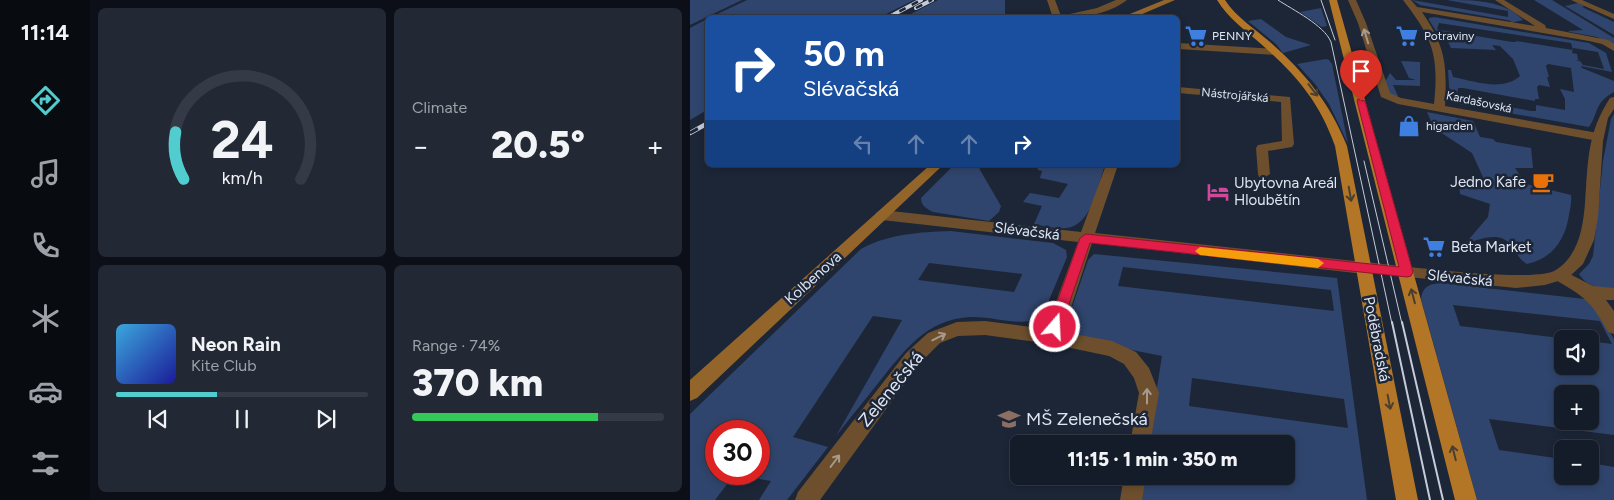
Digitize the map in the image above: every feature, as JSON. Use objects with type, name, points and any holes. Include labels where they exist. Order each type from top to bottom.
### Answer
[{"type":"main road","points":[[1122,15],[1150,0]]},
{"type":"main road","points":[[1132,15],[1171,0]]},
{"type":"main road","name":"Poděbradská","points":[[1221,0],[1228,10],[1292,66],[1316,93],[1332,122],[1341,146],[1407,500]]},
{"type":"main road","points":[[1333,0],[1407,272],[1466,500]]},
{"type":"main road","name":"Kolbenova","points":[[690,392],[935,167]]},
{"type":"street","points":[[1051,0],[1056,15]]},
{"type":"street","points":[[1076,15],[1099,10],[1122,0]]},
{"type":"street","points":[[1352,0],[1362,24],[1385,95],[1398,101],[1439,108]]},
{"type":"street","name":"Kardašovská","points":[[1407,0],[1426,25],[1438,52],[1441,66],[1439,108],[1598,137]]},
{"type":"street","points":[[1499,0],[1547,30]]},
{"type":"street","points":[[1575,0],[1614,17]]},
{"type":"street","points":[[1416,10],[1597,39],[1614,48]]},
{"type":"street","points":[[1515,25],[1528,22],[1528,18]]},
{"type":"street","points":[[1240,49],[1253,44],[1254,33]]},
{"type":"street","points":[[1180,46],[1275,52]]},
{"type":"street","name":"Nástrojářská","points":[[1180,90],[1286,99],[1288,144],[1262,148],[1264,174]]},
{"type":"street","name":"Slévačská","points":[[882,215],[1364,268],[1516,282],[1538,281],[1560,275],[1578,260],[1587,242],[1598,137],[1605,110],[1614,100]]},
{"type":"street","points":[[1052,336],[1111,167]]},
{"type":"street","points":[[1560,275],[1590,292],[1604,309],[1614,327]]},
{"type":"street","points":[[1590,292],[1614,294]]},
{"type":"street","name":"Zelenečská","points":[[806,500],[912,359],[934,338],[957,329],[985,328],[1052,336],[1112,349],[1130,358],[1142,374],[1149,393],[1142,435]]},
{"type":"street","points":[[1131,500],[1134,485]]},
{"type":"shaded area","points":[[690,0],[742,0],[711,15],[705,15],[705,18],[690,25]]},
{"type":"shaded area","points":[[747,0],[914,0],[884,15],[715,15]]},
{"type":"shaded area","points":[[938,0],[1005,0],[1005,15],[909,15]]},
{"type":"shaded area","points":[[1412,0],[1508,17],[1508,11],[1447,0],[1488,2],[1507,8],[1523,20],[1510,23],[1511,21],[1507,20],[1420,5]]},
{"type":"shaded area","points":[[1534,0],[1552,0],[1614,38],[1614,46],[1597,37],[1568,31],[1583,30]]},
{"type":"shaded area","points":[[1578,3],[1585,6],[1582,7],[1614,22],[1614,35],[1565,6]]},
{"type":"shaded area","points":[[1321,8],[1327,26],[1322,27],[1300,12]]},
{"type":"shaded area","points":[[1434,17],[1589,43],[1606,53],[1612,72],[1581,66],[1582,68],[1614,81],[1614,92],[1600,104],[1589,127],[1453,103],[1450,101],[1448,70],[1451,70],[1453,77],[1488,84],[1513,81],[1520,76],[1513,59],[1500,46],[1492,45],[1496,50],[1451,48],[1443,32],[1436,31],[1429,18]],"holes":[[[1439,23],[1571,43],[1573,49],[1598,52],[1604,69],[1583,65],[1580,61],[1575,60],[1578,60],[1577,54],[1572,53],[1573,50],[1441,30],[1437,29]],[[1548,64],[1571,68],[1574,92],[1560,89],[1565,99],[1565,110],[1536,105],[1536,111],[1531,111],[1457,97],[1458,88],[1463,88],[1535,101],[1535,99],[1539,99],[1537,87],[1539,85],[1550,87],[1546,66]]]},
{"type":"shaded area","points":[[1261,19],[1286,37],[1311,45],[1283,53],[1276,44],[1248,21]]},
{"type":"shaded area","points":[[705,20],[705,111],[690,120],[690,28]]},
{"type":"shaded area","points":[[1326,59],[1332,64],[1348,144],[1329,104],[1315,84],[1297,64]]},
{"type":"shaded area","points":[[1401,61],[1420,62],[1420,86],[1393,85],[1398,96],[1391,96],[1384,84],[1390,73],[1396,80],[1416,80],[1409,78]]},
{"type":"shaded area","points":[[1427,112],[1473,121],[1480,137],[1493,139],[1496,142],[1531,148],[1533,168],[1515,168],[1526,184],[1571,195],[1567,224],[1561,240],[1551,252],[1527,264],[1504,239],[1493,237],[1464,245],[1488,217],[1490,204],[1460,194],[1459,184],[1487,186],[1472,153],[1434,128]]},
{"type":"shaded area","points":[[1614,114],[1614,290],[1590,284],[1579,274],[1589,264],[1593,256],[1603,161],[1611,119]]},
{"type":"shaded area","points":[[952,167],[979,167],[1001,206],[999,212],[989,221],[933,212],[923,205],[921,198]]},
{"type":"shaded area","points":[[1037,167],[1104,167],[1093,203],[1082,220],[1066,228],[1034,224],[1042,206],[1023,202],[1030,193],[1059,198],[1068,184],[1040,178],[1042,171],[1038,170]]},
{"type":"shaded area","points":[[951,231],[1053,243],[1066,250],[1067,257],[1042,317],[1025,322],[1017,322],[971,317],[941,323],[918,338],[908,348],[836,436],[902,320],[873,316],[793,437],[828,447],[787,500],[759,500],[771,481],[770,420],[705,420],[705,485],[726,485],[715,500],[690,500],[690,414],[861,249],[882,240],[916,233]],"holes":[[[929,263],[1022,274],[1014,292],[918,280]]]},
{"type":"shaded area","points":[[1094,254],[1337,278],[1367,500],[1139,500],[1142,485],[1295,485],[1295,435],[1149,435],[1162,356],[1112,346],[1073,334],[1068,319],[1088,260]],"holes":[[[1123,267],[1331,290],[1334,311],[1118,286]],[[1192,378],[1344,399],[1348,428],[1189,406]]]},
{"type":"shaded area","points":[[1442,283],[1585,299],[1596,309],[1614,339],[1614,435],[1575,430],[1599,430],[1599,385],[1554,385],[1554,427],[1489,419],[1499,450],[1554,458],[1554,485],[1599,485],[1599,464],[1614,467],[1614,500],[1477,500],[1421,299],[1423,291],[1430,285]]},
{"type":"tram line","points":[[1278,0],[1315,24],[1331,42],[1392,324]]},
{"type":"tram line","points":[[1321,0],[1335,40]]},
{"type":"tram line","points":[[1364,161],[1402,324]]},
{"type":"tram line","points":[[1392,322],[1430,500]]},
{"type":"tram line","points":[[1402,322],[1443,500]]},
{"type":"railway","points":[[893,15],[921,0]]},
{"type":"railway","points":[[916,8],[932,0]]},
{"type":"railway","points":[[690,133],[705,125]]},
{"type":"slow traffic","points":[[1200,251],[1318,263]]},
{"type":"place","name":"PENNY","points":[[1196,36]]},
{"type":"place","name":"Potraviny","points":[[1407,36]]},
{"type":"place","name":"higarden","points":[[1409,126]]},
{"type":"place","name":"Jedno Kafe","points":[[1543,182]]},
{"type":"place","name":"Ubytovna Areál Hloubětín","points":[[1218,192]]},
{"type":"place","name":"Beta Market","points":[[1434,247]]},
{"type":"place","name":"MŠ Zelenečská","points":[[1009,419]]},
{"type":"route","points":[[1055,327],[1086,238],[1407,272],[1361,101]]}]
